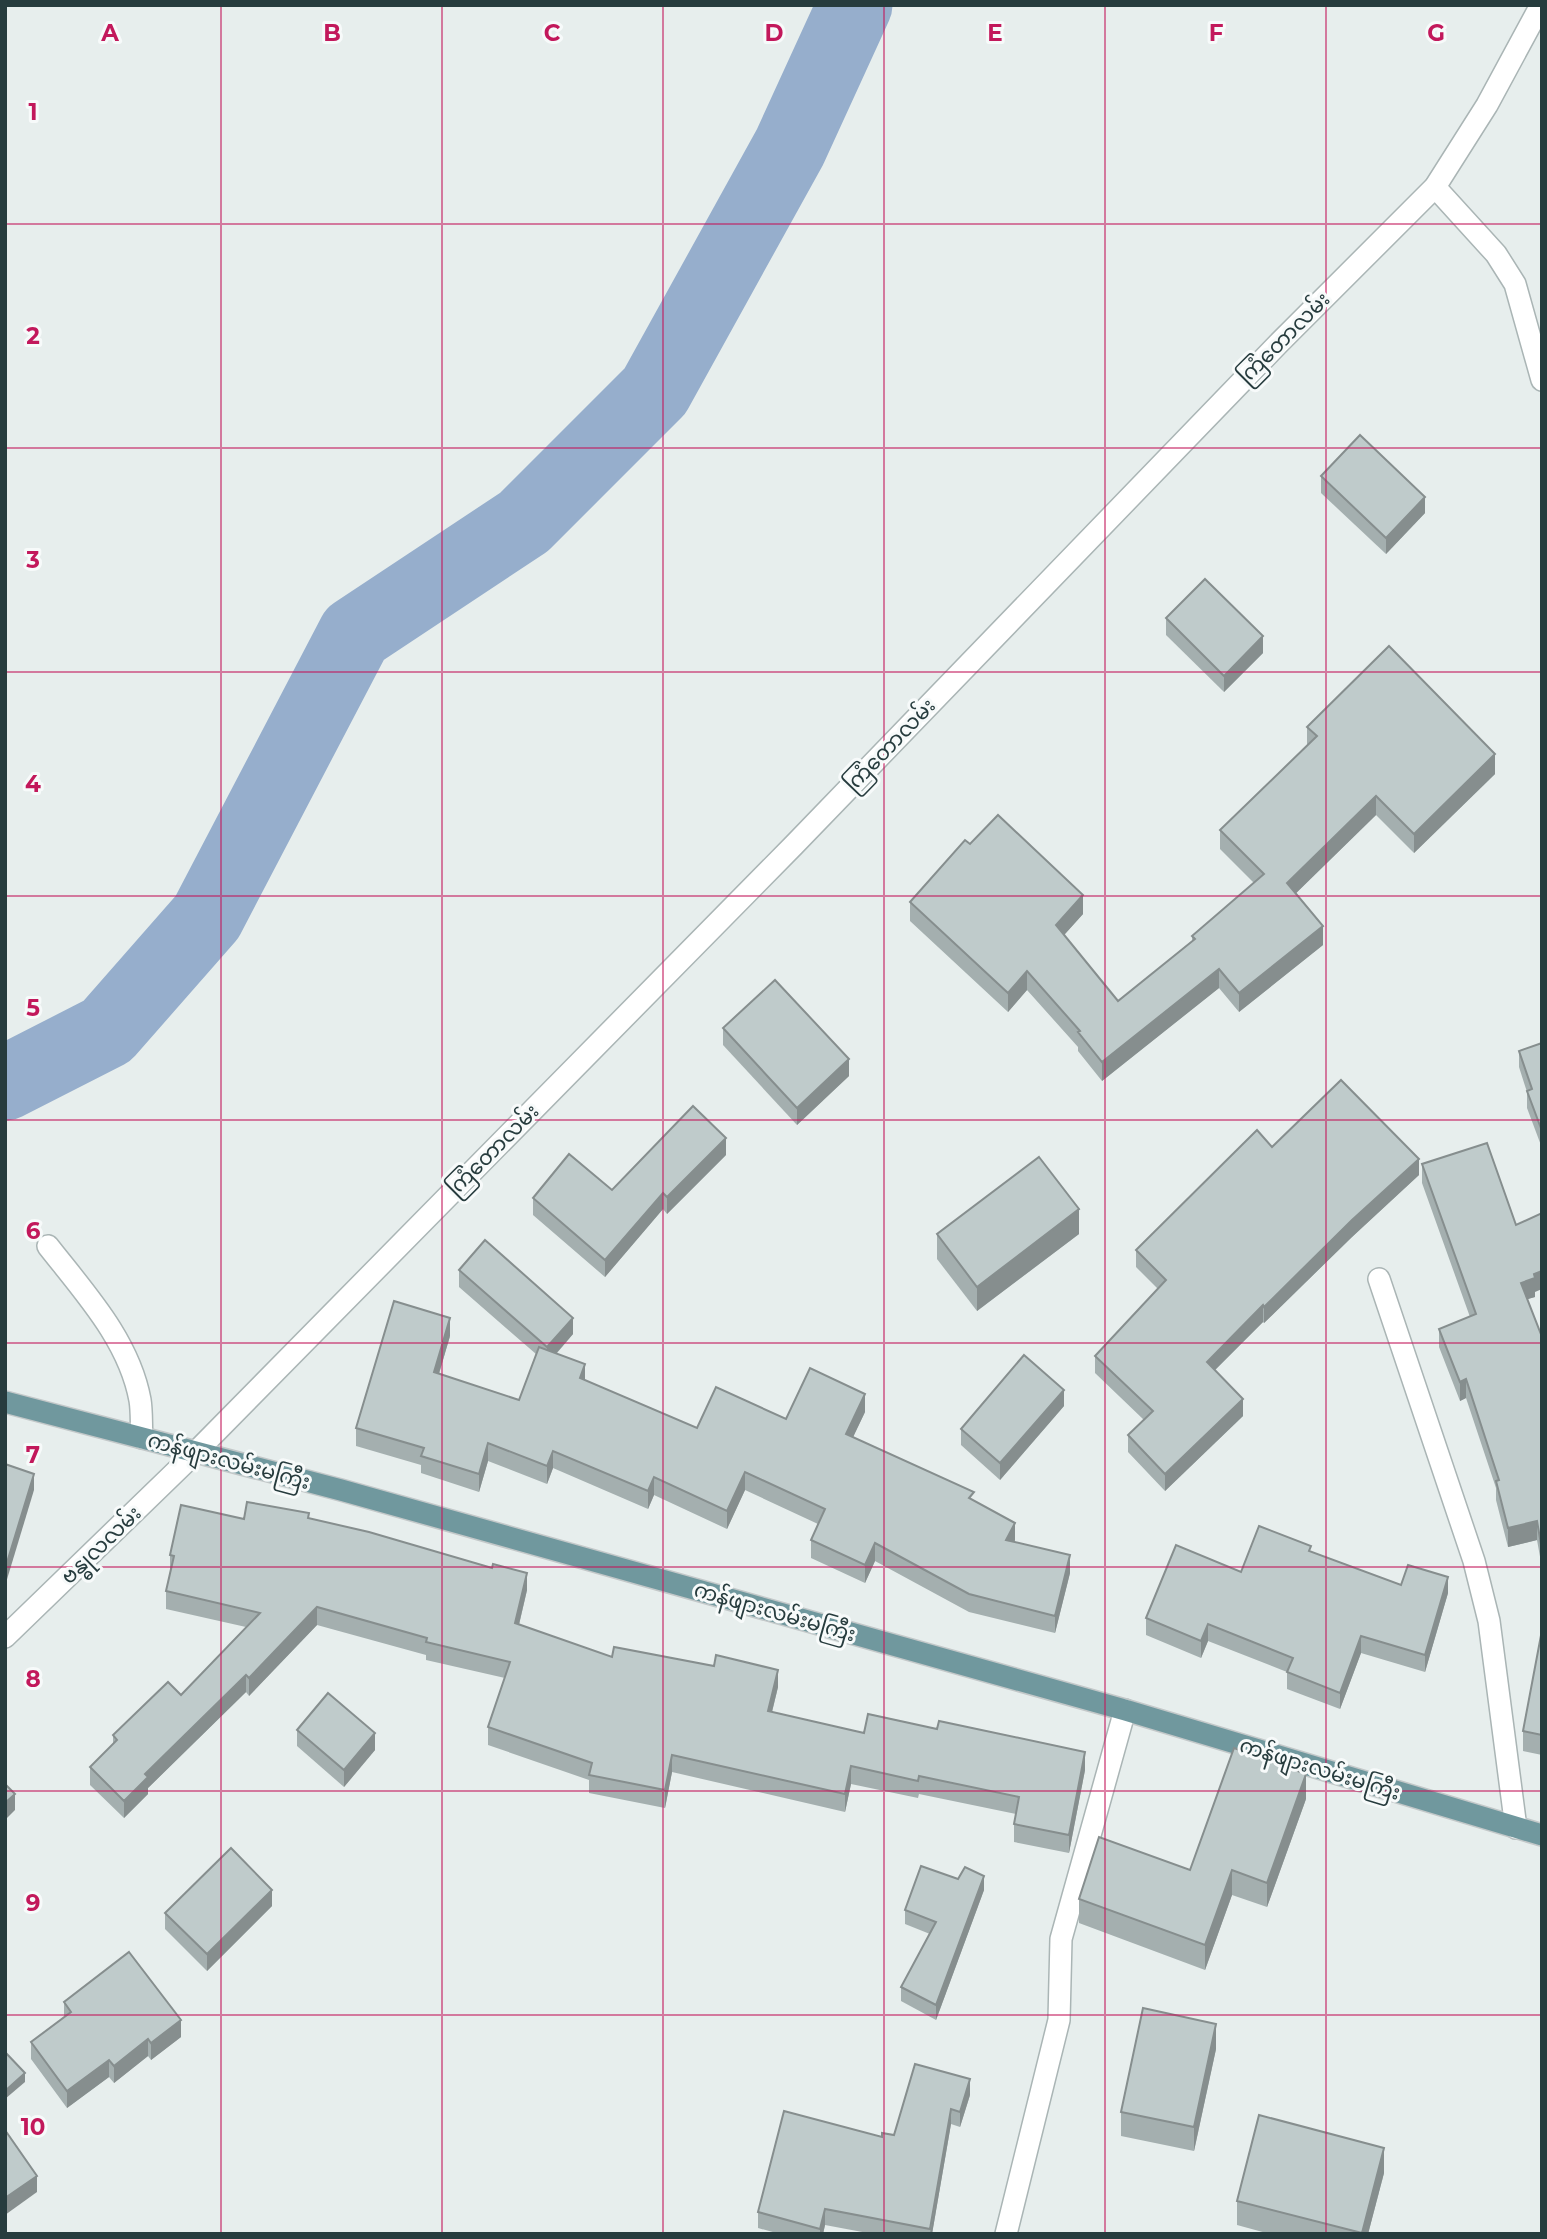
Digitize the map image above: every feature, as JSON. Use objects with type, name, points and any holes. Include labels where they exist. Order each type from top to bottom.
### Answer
[{"type":"main road","name":"ကန်ဖျားလမ်းမကြီး","points":[[5,1402],[354,1494],[1125,1710],[1542,1835]]},
{"type":"street","name":"ကြံတောလမ်း","points":[[196,1452],[804,835],[1278,344],[1435,187],[1487,104],[1541,5]]},
{"type":"street","points":[[1435,187],[1496,254],[1515,284],[1542,380]]},
{"type":"street","points":[[48,1246],[104,1317],[130,1365],[140,1400],[142,1438]]},
{"type":"street","points":[[1379,1279],[1474,1561],[1489,1621],[1516,1828]]},
{"type":"street","name":"ဗန္ဓုလလမ်း","points":[[5,1637],[196,1452]]},
{"type":"street","points":[[1006,2234],[1059,2020],[1061,1939],[1125,1710]]},
{"type":"building","points":[[1360,435],[1425,497],[1386,538],[1321,476]]},
{"type":"building","points":[[1205,579],[1263,636],[1224,676],[1166,618]]},
{"type":"building","points":[[1389,646],[1495,754],[1414,834],[1376,796],[1287,883],[1323,926],[1239,993],[1219,969],[1102,1062],[1078,1032],[1080,1031],[1027,971],[1008,993],[910,902],[965,840],[970,844],[998,815],[1083,895],[1056,925],[1118,1001],[1195,939],[1192,936],[1264,874],[1220,830],[1317,736],[1307,727]]},
{"type":"building","points":[[775,980],[849,1059],[797,1108],[723,1028]]},
{"type":"building","points":[[1542,1043],[1542,1131],[1527,1091],[1532,1089],[1519,1051]]},
{"type":"building","points":[[1341,1080],[1419,1159],[1352,1220],[1264,1307],[1263,1305],[1207,1362],[1243,1399],[1165,1474],[1128,1435],[1153,1411],[1095,1356],[1166,1280],[1136,1250],[1257,1130],[1272,1147]]},
{"type":"building","points":[[693,1106],[726,1138],[667,1197],[663,1193],[605,1260],[533,1198],[569,1154],[612,1190]]},
{"type":"building","points":[[1487,1143],[1516,1225],[1542,1213],[1542,1271],[1534,1274],[1535,1278],[1521,1283],[1542,1337],[1542,1550],[1537,1521],[1508,1528],[1496,1481],[1499,1480],[1466,1379],[1460,1382],[1439,1329],[1476,1314],[1422,1164]]},
{"type":"building","points":[[1039,1157],[1079,1209],[977,1287],[937,1234]]},
{"type":"building","points":[[485,1240],[573,1318],[547,1347],[459,1270]]},
{"type":"building","points":[[394,1301],[450,1318],[434,1372],[519,1400],[539,1347],[585,1364],[580,1378],[697,1428],[716,1387],[786,1419],[810,1368],[865,1394],[846,1434],[974,1492],[969,1498],[1015,1523],[1006,1540],[1070,1555],[1055,1616],[969,1594],[875,1543],[865,1565],[811,1540],[825,1509],[745,1472],[727,1511],[654,1477],[648,1491],[553,1451],[547,1466],[488,1443],[479,1474],[421,1456],[424,1448],[356,1428]]},
{"type":"building","points":[[1024,1355],[1064,1390],[1000,1463],[961,1429]]},
{"type":"building","points":[[5,1464],[34,1474],[5,1569]]},
{"type":"building","points":[[247,1502],[309,1513],[308,1518],[369,1532],[492,1568],[493,1564],[527,1573],[515,1623],[612,1657],[614,1647],[714,1666],[716,1655],[778,1670],[768,1711],[864,1733],[868,1714],[937,1729],[939,1721],[1085,1752],[1069,1835],[1014,1824],[1019,1797],[919,1776],[918,1781],[851,1766],[845,1794],[672,1755],[665,1790],[589,1775],[592,1763],[488,1727],[510,1662],[426,1642],[427,1638],[317,1607],[249,1678],[246,1675],[145,1774],[148,1777],[124,1801],[90,1767],[117,1740],[113,1735],[168,1682],[181,1695],[260,1613],[166,1591],[174,1556],[170,1555],[181,1505],[244,1519]]},
{"type":"building","points":[[1259,1526],[1311,1546],[1309,1551],[1401,1585],[1408,1565],[1448,1577],[1425,1655],[1361,1636],[1340,1693],[1287,1672],[1293,1658],[1208,1624],[1201,1641],[1146,1618],[1176,1545],[1241,1572]]},
{"type":"building","points":[[1542,1630],[1542,1735],[1523,1731]]},
{"type":"building","points":[[328,1693],[375,1733],[344,1770],[297,1730]]},
{"type":"building","points":[[1234,1748],[1306,1774],[1267,1883],[1232,1870],[1205,1945],[1079,1899],[1099,1837],[1190,1870]]},
{"type":"building","points":[[5,1784],[15,1794],[5,1803]]},
{"type":"building","points":[[231,1848],[272,1890],[207,1954],[165,1913]]},
{"type":"building","points":[[921,1866],[958,1879],[965,1867],[984,1876],[936,2005],[901,1987],[936,1922],[905,1910]]},
{"type":"building","points":[[129,1952],[181,2020],[151,2043],[148,2039],[114,2066],[109,2060],[67,2091],[31,2042],[71,2012],[64,2002]]},
{"type":"building","points":[[1143,2008],[1216,2024],[1194,2127],[1121,2112]]},
{"type":"building","points":[[5,2052],[25,2073],[5,2091]]},
{"type":"building","points":[[915,2064],[970,2079],[960,2112],[951,2109],[930,2229],[825,2209],[820,2229],[758,2212],[784,2111],[882,2137],[882,2133],[894,2135]]},
{"type":"building","points":[[1259,2115],[1384,2148],[1362,2233],[1237,2201]]},
{"type":"building","points":[[5,2130],[37,2176],[5,2198]]},
{"type":"waterway","points":[[5,1083],[107,1031],[207,917],[355,634],[524,522],[655,391],[790,147],[855,5]]}]
